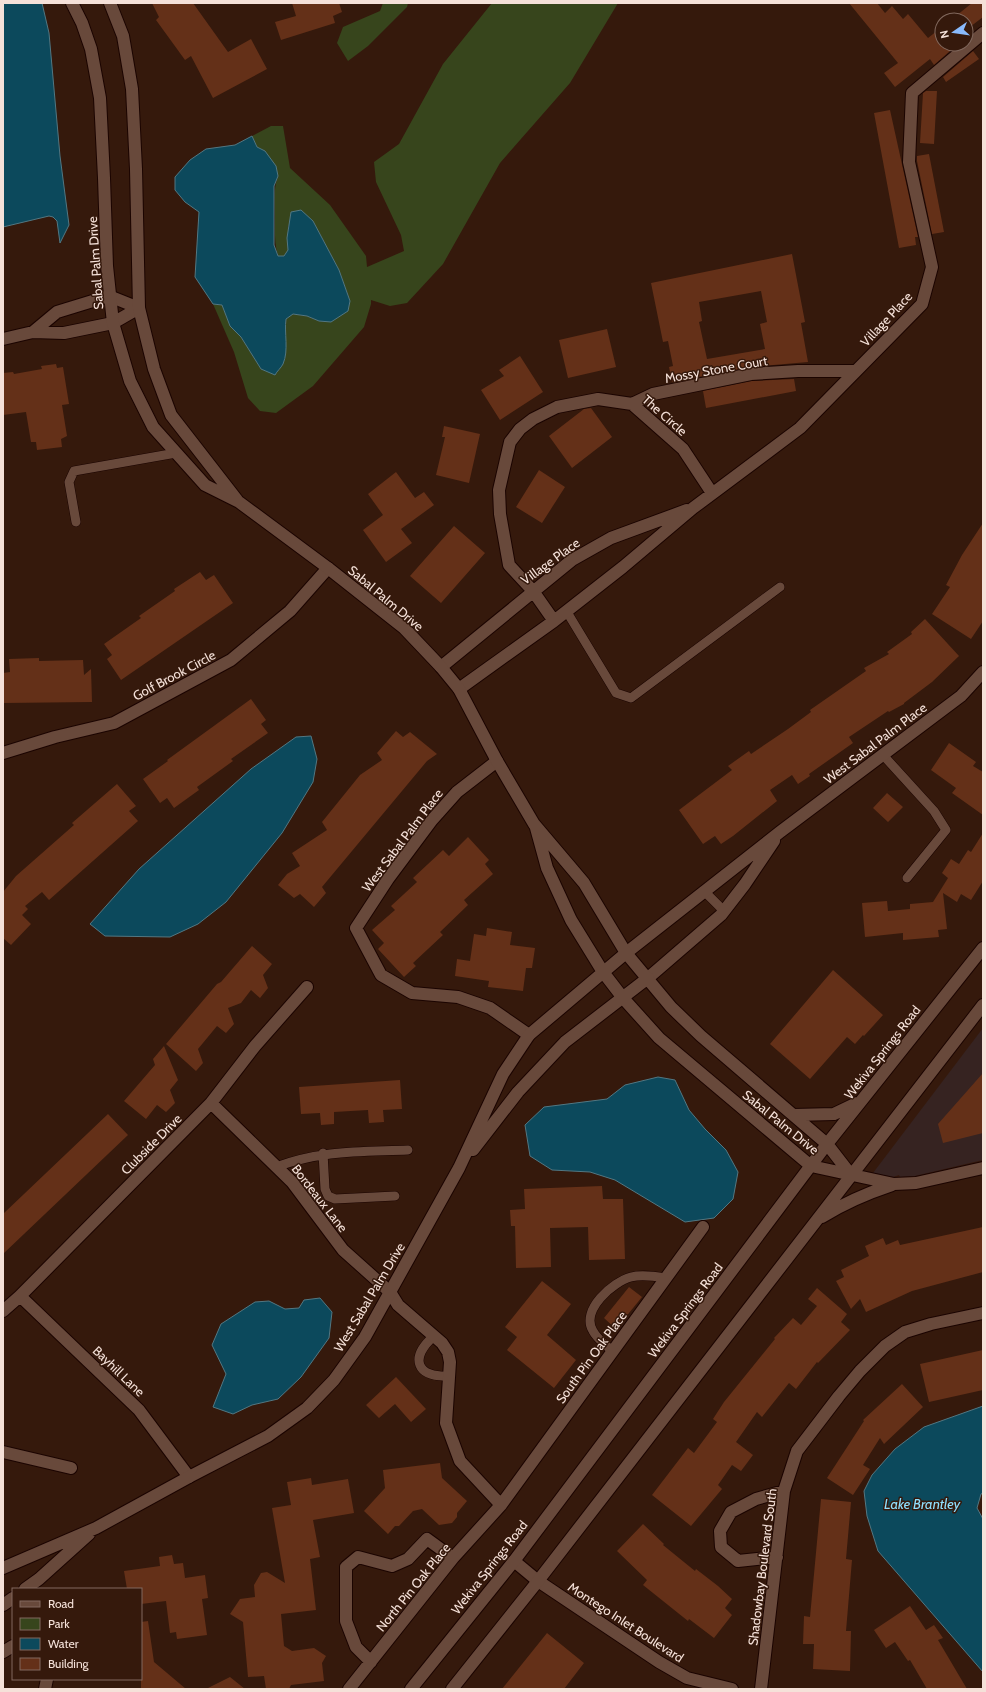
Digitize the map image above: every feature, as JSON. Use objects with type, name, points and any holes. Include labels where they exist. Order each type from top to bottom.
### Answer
[{"type":"street","name":"Sabal Palm Drive","points":[[72,3],[82,23],[91,49],[100,98],[104,163],[107,266],[114,323],[130,381],[153,427],[205,485],[239,502],[328,568],[404,628],[441,666],[459,689],[497,761],[534,824],[584,883],[626,953],[671,1007],[701,1036],[827,1144],[851,1175]]},
{"type":"street","name":"Sabal Palm Drive","points":[[110,3],[123,36],[132,89],[139,308],[154,370],[171,415],[239,502]]},
{"type":"street","name":"Village Place","points":[[459,689],[567,612],[693,508],[800,428],[922,304],[932,267],[909,162],[912,93],[983,33]]},
{"type":"street","points":[[33,332],[57,312],[110,296],[139,308]]},
{"type":"street","points":[[3,339],[33,332],[64,333],[114,323],[139,308]]},
{"type":"street","name":"Mossy Stone Court","points":[[632,404],[654,394],[752,374],[798,371],[856,372]]},
{"type":"street","name":"The Circle","points":[[554,621],[533,591],[509,565],[500,514],[499,490],[510,442],[520,429],[533,419],[557,407],[598,399],[632,404],[684,449],[712,493]]},
{"type":"street","name":"Village Place","points":[[441,666],[572,560],[611,538],[693,508]]},
{"type":"street","name":"Golf Brook Circle","points":[[3,753],[55,737],[114,723],[231,660],[290,611],[328,568]]},
{"type":"street","name":"West Sabal Palm Place","points":[[626,953],[780,832],[961,696],[983,672]]},
{"type":"street","name":"West Sabal Palm Place","points":[[497,761],[457,792],[432,820],[388,879],[356,928],[381,975],[412,993],[458,997],[490,1008],[529,1035]]},
{"type":"street","name":"Sabal Palm Drive","points":[[534,824],[547,868],[571,920],[603,972],[623,998],[659,1038],[811,1166],[851,1175]]},
{"type":"street","name":"West Sabal Palm Place","points":[[648,978],[724,912],[780,832]]},
{"type":"street","name":"Wekiva Springs Road","points":[[411,1689],[514,1561],[860,1101],[983,948]]},
{"type":"street","name":"West Sabal Palm Drive","points":[[3,1568],[96,1528],[268,1436],[307,1408],[334,1380],[365,1337],[459,1168],[504,1074],[529,1035],[626,953]]},
{"type":"street","name":"West Sabal Palm Drive","points":[[459,1168],[518,1092],[565,1042],[648,978]]},
{"type":"street","name":"Clubside Drive","points":[[3,1311],[20,1296],[211,1103],[255,1046],[307,987]]},
{"type":"street","points":[[452,1689],[538,1581],[983,1005]]},
{"type":"street","points":[[794,1115],[834,1114],[860,1101]]},
{"type":"street","name":"Bordeaux Lane","points":[[211,1103],[292,1182],[343,1250],[390,1292],[398,1305],[434,1336]]},
{"type":"street","points":[[851,1175],[894,1184],[916,1183],[983,1168]]},
{"type":"street","points":[[813,1224],[836,1208],[866,1194],[894,1184]]},
{"type":"street","name":"South Pin Oak Place","points":[[501,1504],[703,1227]]},
{"type":"street","name":"Bayhill Lane","points":[[20,1296],[139,1410],[189,1477]]},
{"type":"street","name":"Shadowbay Boulevard South","points":[[761,1689],[784,1491],[798,1451],[860,1371],[885,1346],[906,1332],[924,1326],[983,1313]]},
{"type":"street","points":[[434,1336],[442,1343],[448,1352],[450,1376],[446,1423],[460,1461],[501,1504]]},
{"type":"street","points":[[3,1452],[71,1468]]},
{"type":"street","points":[[777,1557],[738,1561],[722,1547],[720,1531],[731,1512],[756,1499],[784,1491]]},
{"type":"street","name":"North Pin Oak Place","points":[[349,1689],[453,1558],[501,1504]]},
{"type":"street","name":"West Sabal Palm Drive","points":[[26,1588],[96,1528]]},
{"type":"street","points":[[371,1662],[356,1647],[346,1621],[346,1567],[358,1557],[392,1566],[408,1559],[427,1539],[453,1558]]},
{"type":"street","name":"Montego Inlet Boulevard","points":[[514,1561],[538,1581],[659,1662],[687,1678],[732,1689]]},
{"type":"street","points":[[3,1605],[12,1599]]},
{"type":"street","points":[[3,1652],[12,1647]]},
{"type":"lane","points":[[76,522],[69,482],[74,471],[176,453]]},
{"type":"lane","points":[[567,612],[616,693],[631,698],[780,587]]},
{"type":"lane","points":[[883,755],[934,811],[946,830],[907,878]]},
{"type":"lane","points":[[704,891],[724,912]]},
{"type":"lane","points":[[276,1167],[296,1159],[323,1154],[408,1150]]},
{"type":"lane","points":[[323,1154],[325,1189],[328,1196],[335,1199],[395,1196]]},
{"type":"lane","points":[[612,1351],[592,1330],[589,1317],[596,1304],[615,1284],[632,1277],[650,1276],[665,1278]]},
{"type":"lane","points":[[434,1336],[421,1350],[418,1358],[421,1367],[428,1374],[450,1376]]},
{"type":"shaded area","points":[[983,1028],[983,1160],[915,1176],[900,1177],[899,1175],[893,1177],[873,1173]]},
{"type":"green space","points":[[383,3],[408,3],[407,7],[368,46],[348,61],[337,43],[343,27],[380,11]]},
{"type":"green space","points":[[492,3],[618,3],[570,83],[500,163],[443,264],[407,303],[390,306],[371,300],[364,327],[313,386],[276,413],[260,411],[248,398],[234,352],[213,304],[222,305],[230,326],[241,337],[261,369],[286,350],[286,319],[292,314],[307,316],[319,321],[350,301],[339,270],[313,221],[288,226],[288,250],[284,257],[278,256],[275,236],[275,186],[278,176],[265,152],[257,147],[252,136],[271,126],[283,126],[290,168],[330,205],[366,256],[367,267],[404,251],[401,235],[376,182],[374,162],[399,144],[443,64]]},
{"type":"water","points":[[3,3],[42,3],[49,33],[60,156],[69,225],[60,243],[57,221],[53,217],[49,216],[3,227]]},
{"type":"water","points":[[252,136],[257,147],[265,151],[276,166],[278,176],[274,186],[274,245],[278,256],[284,256],[288,250],[287,238],[291,212],[301,210],[313,221],[339,270],[350,301],[348,311],[331,322],[319,321],[307,316],[293,314],[286,319],[285,359],[275,375],[261,369],[241,337],[230,326],[222,305],[213,304],[195,277],[199,212],[185,202],[175,190],[175,177],[190,160],[206,149],[235,145]]},
{"type":"water","points":[[311,736],[317,759],[313,782],[282,833],[226,902],[198,924],[170,937],[105,936],[90,924],[139,869],[251,769],[296,737]]},
{"type":"water","points":[[658,1077],[675,1080],[689,1110],[726,1150],[738,1172],[733,1199],[714,1218],[685,1222],[615,1180],[590,1172],[552,1170],[530,1156],[525,1125],[544,1107],[607,1099],[625,1085]]},
{"type":"water","points":[[320,1298],[332,1312],[329,1338],[301,1377],[278,1399],[252,1405],[233,1414],[213,1407],[226,1374],[212,1345],[221,1324],[255,1302],[269,1301],[285,1309],[299,1308],[304,1300]]},
{"type":"water","name":"Lake Brantley","points":[[983,1406],[983,1493],[981,1494],[977,1508],[983,1519],[983,1672],[878,1551],[867,1516],[864,1491],[872,1475],[895,1449],[924,1427]]},
{"type":"building","points":[[152,3],[193,3],[228,52],[251,39],[267,69],[213,98],[191,56],[185,60],[156,20],[159,17]]},
{"type":"building","points":[[292,3],[339,3],[342,12],[333,16],[335,23],[281,40],[275,22],[296,16]]},
{"type":"building","points":[[849,3],[877,3],[885,13],[892,6],[903,19],[908,14],[928,38],[934,33],[934,52],[949,52],[934,65],[930,59],[895,87],[884,73],[898,63]]},
{"type":"building","points":[[972,3],[983,3],[983,17],[974,24],[974,12],[961,12]]},
{"type":"building","points":[[972,52],[974,52],[979,59],[946,82],[943,77]]},
{"type":"building","points":[[926,91],[937,91],[934,144],[920,143],[923,93]]},
{"type":"building","points":[[890,110],[918,237],[915,237],[916,245],[899,248],[874,113]]},
{"type":"building","points":[[929,154],[944,232],[932,234],[917,161],[917,156]]},
{"type":"building","points":[[792,254],[805,322],[801,323],[808,362],[750,367],[672,382],[669,367],[673,366],[668,341],[663,342],[651,283]],"holes":[[[761,291],[767,322],[760,324],[765,349],[707,359],[699,322],[702,321],[699,302]]]},
{"type":"building","points":[[607,329],[616,367],[568,378],[559,340]]},
{"type":"building","points":[[520,356],[543,392],[500,420],[481,390],[504,376],[499,370]]},
{"type":"building","points":[[56,364],[57,368],[63,367],[69,404],[62,405],[67,436],[61,439],[62,447],[37,450],[36,442],[31,442],[26,412],[3,415],[3,373],[13,372],[14,374],[42,369],[41,366]]},
{"type":"building","points":[[794,379],[796,391],[706,408],[703,391],[752,381]]},
{"type":"building","points":[[591,408],[612,437],[572,468],[549,436],[584,409]]},
{"type":"building","points":[[444,426],[480,434],[469,483],[436,475],[445,437],[442,437]]},
{"type":"building","points":[[539,470],[565,487],[542,523],[516,507]]},
{"type":"building","points":[[396,472],[415,498],[424,492],[434,505],[401,529],[412,543],[386,562],[363,530],[383,515],[368,494]]},
{"type":"building","points":[[983,523],[983,621],[971,639],[932,614],[950,587],[946,585],[962,555]]},
{"type":"building","points":[[454,526],[485,553],[441,603],[410,576]]},
{"type":"building","points":[[200,572],[206,580],[214,575],[233,603],[121,680],[107,659],[112,655],[104,644],[141,618],[139,616],[175,591],[174,589]]},
{"type":"building","points":[[925,619],[959,656],[932,682],[904,704],[889,712],[888,711],[849,737],[853,743],[809,774],[810,776],[798,784],[792,775],[770,790],[777,801],[733,836],[721,844],[715,836],[703,844],[679,810],[732,770],[728,766],[749,751],[751,754],[788,729],[811,712],[810,710],[866,671],[864,668],[889,654],[887,652],[912,634],[911,632]]},
{"type":"building","points":[[39,658],[39,661],[83,660],[84,675],[91,669],[92,702],[3,703],[3,673],[10,672],[9,659]]},
{"type":"building","points":[[251,699],[266,720],[261,724],[268,733],[231,759],[233,761],[197,787],[199,790],[174,808],[167,798],[160,803],[143,779]]},
{"type":"building","points":[[396,731],[403,737],[410,732],[437,754],[427,761],[322,887],[326,893],[314,907],[300,894],[294,898],[278,885],[287,874],[300,866],[292,853],[327,830],[322,822],[360,775],[382,760],[377,753]]},
{"type":"building","points":[[949,743],[976,762],[973,766],[983,772],[983,815],[952,793],[956,788],[931,770]]},
{"type":"building","points":[[117,784],[136,806],[129,811],[138,821],[49,900],[42,892],[25,906],[28,909],[22,915],[31,924],[11,945],[3,938],[3,892],[16,876],[74,825],[72,823]]},
{"type":"building","points":[[887,793],[903,807],[888,822],[873,808]]},
{"type":"building","points":[[983,833],[983,881],[971,900],[961,894],[957,902],[943,893],[947,929],[938,930],[939,937],[903,940],[903,933],[865,937],[862,903],[887,901],[888,911],[910,909],[910,904],[933,902],[948,878],[942,873],[951,859],[959,864],[968,850],[971,852]]},
{"type":"building","points":[[468,837],[489,860],[485,864],[493,874],[464,900],[468,905],[440,932],[443,935],[413,963],[416,966],[404,977],[378,949],[384,943],[372,930],[395,910],[391,906],[417,882],[413,878],[443,850],[449,856]]},
{"type":"building","points":[[487,928],[512,932],[510,945],[535,948],[532,968],[526,968],[523,991],[488,987],[489,981],[455,976],[457,959],[470,961],[474,934],[486,936]]},
{"type":"building","points":[[252,946],[272,964],[263,975],[268,988],[260,998],[251,990],[241,1003],[228,1008],[234,1024],[226,1033],[217,1026],[198,1049],[203,1063],[196,1071],[166,1044],[217,984],[221,982]]},
{"type":"building","points":[[833,970],[883,1015],[855,1044],[847,1037],[810,1079],[770,1044]]},
{"type":"building","points":[[164,1046],[178,1080],[170,1090],[175,1103],[166,1112],[157,1105],[146,1119],[124,1101],[155,1065],[153,1059]]},
{"type":"building","points":[[983,1073],[983,1133],[943,1143],[938,1124]]},
{"type":"building","points":[[400,1080],[402,1109],[383,1110],[384,1122],[369,1123],[368,1110],[334,1112],[334,1124],[321,1125],[320,1113],[301,1114],[299,1087]]},
{"type":"building","points":[[108,1114],[128,1135],[3,1254],[3,1214]]},
{"type":"building","points":[[602,1186],[603,1199],[623,1199],[625,1259],[589,1260],[588,1227],[550,1228],[551,1267],[516,1268],[515,1226],[511,1226],[510,1210],[525,1209],[524,1189]]},
{"type":"building","points":[[983,1227],[983,1272],[912,1291],[866,1312],[860,1299],[851,1309],[836,1281],[844,1277],[841,1270],[869,1256],[865,1246],[883,1238],[886,1245],[898,1240],[900,1245]]},
{"type":"building","points":[[542,1281],[571,1304],[547,1335],[576,1360],[554,1388],[507,1350],[517,1337],[505,1327]]},
{"type":"building","points":[[629,1287],[642,1297],[616,1329],[604,1318]]},
{"type":"building","points":[[817,1288],[847,1314],[841,1322],[850,1330],[818,1363],[817,1362],[796,1389],[789,1383],[762,1417],[757,1412],[736,1442],[753,1455],[741,1471],[732,1465],[718,1485],[722,1489],[691,1526],[652,1495],[688,1448],[694,1453],[717,1422],[713,1419],[724,1402],[775,1339],[774,1338],[793,1318],[801,1325],[817,1306],[808,1299]]},
{"type":"building","points":[[983,1350],[983,1390],[929,1402],[920,1364]]},
{"type":"building","points":[[396,1377],[426,1409],[411,1422],[395,1404],[379,1418],[366,1405]]},
{"type":"building","points":[[902,1384],[923,1407],[884,1444],[880,1438],[863,1465],[870,1469],[853,1495],[827,1478],[864,1421],[863,1420]]},
{"type":"building","points":[[440,1463],[442,1478],[467,1501],[457,1513],[457,1517],[452,1523],[439,1525],[422,1509],[413,1511],[399,1526],[395,1526],[388,1534],[364,1511],[385,1488],[383,1470]]},
{"type":"building","points":[[311,1478],[312,1485],[348,1479],[354,1513],[313,1520],[320,1557],[310,1559],[316,1610],[281,1614],[284,1646],[292,1651],[314,1648],[326,1656],[322,1663],[324,1681],[291,1685],[289,1689],[266,1689],[264,1676],[248,1677],[243,1622],[230,1614],[240,1599],[255,1597],[254,1585],[261,1573],[267,1572],[285,1583],[272,1508],[291,1505],[287,1482]]},
{"type":"building","points":[[821,1499],[851,1502],[846,1559],[852,1560],[846,1631],[851,1631],[850,1671],[813,1669],[814,1644],[803,1644],[804,1616],[810,1617]]},
{"type":"building","points":[[643,1524],[664,1544],[663,1545],[695,1571],[696,1569],[718,1586],[732,1599],[725,1608],[732,1615],[714,1638],[689,1619],[688,1621],[643,1585],[647,1580],[617,1551]]},
{"type":"building","points":[[172,1555],[174,1564],[183,1563],[185,1578],[205,1575],[208,1598],[202,1599],[207,1635],[177,1639],[176,1632],[170,1633],[166,1601],[142,1604],[142,1588],[127,1588],[124,1571],[160,1566],[159,1557]]},
{"type":"building","points":[[910,1606],[926,1630],[934,1625],[943,1638],[938,1640],[967,1689],[927,1689],[910,1660],[908,1661],[895,1642],[886,1648],[874,1630]]},
{"type":"building","points":[[148,1621],[154,1662],[186,1689],[141,1689],[142,1622]]},
{"type":"building","points":[[547,1633],[584,1663],[564,1689],[502,1689]]},
{"type":"building","points":[[230,1677],[245,1689],[206,1689]]}]
